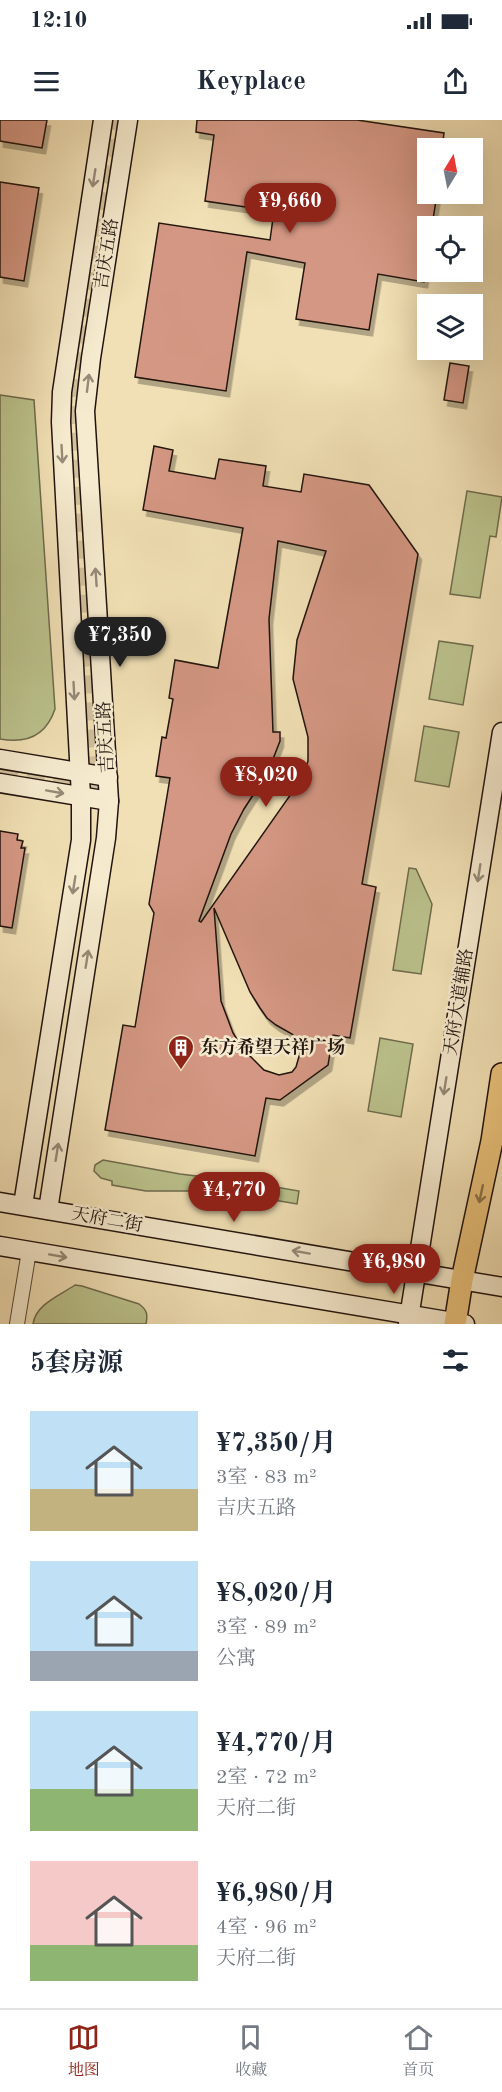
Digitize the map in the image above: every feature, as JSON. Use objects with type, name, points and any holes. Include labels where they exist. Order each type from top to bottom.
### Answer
[{"type":"main road","points":[[459,1324],[462,1280],[492,1141],[502,1074]]},
{"type":"street","name":"吉庆五路","points":[[23,1205],[81,840],[81,796],[61,422],[62,392],[103,120]]},
{"type":"street","name":"吉庆五路","points":[[48,1210],[106,838],[109,801],[85,411],[128,120]]},
{"type":"street","name":"天府大道辅路","points":[[409,1319],[502,732]]},
{"type":"street","points":[[0,759],[108,777]]},
{"type":"street","points":[[0,783],[109,801]]},
{"type":"street","name":"天府二街","points":[[0,1202],[502,1287]]},
{"type":"street","points":[[0,1246],[409,1319],[459,1324]]},
{"type":"street","points":[[17,1324],[29,1251]]},
{"type":"green space","points":[[0,395],[34,400],[55,709],[41,732],[19,740],[0,739]]},
{"type":"green space","points":[[467,491],[502,497],[496,537],[490,536],[480,598],[450,594]]},
{"type":"green space","points":[[439,641],[473,646],[463,705],[429,699]]},
{"type":"green space","points":[[424,726],[459,732],[449,787],[415,781]]},
{"type":"green space","points":[[409,868],[416,869],[432,904],[421,974],[393,970]]},
{"type":"green space","points":[[380,1038],[413,1044],[401,1117],[368,1111]]},
{"type":"green space","points":[[103,1160],[221,1179],[226,1184],[225,1189],[222,1191],[146,1191],[112,1185],[112,1181],[101,1178],[94,1171],[95,1165]]},
{"type":"green space","points":[[246,1182],[299,1191],[297,1204],[244,1195]]},
{"type":"green space","points":[[75,1285],[139,1304],[146,1313],[146,1324],[33,1324],[43,1306]]},
{"type":"building","points":[[0,120],[47,120],[42,148],[0,141]]},
{"type":"building","points":[[197,120],[357,120],[444,133],[443,138],[417,138],[417,204],[435,204],[434,216],[417,216],[417,281],[378,274],[369,330],[296,319],[305,263],[247,252],[226,391],[135,377],[159,223],[270,240],[274,211],[205,201],[214,135],[196,132]]},
{"type":"building","points":[[0,182],[39,188],[24,281],[0,277]]},
{"type":"building","points":[[450,363],[469,366],[463,403],[444,400]]},
{"type":"building","points":[[154,446],[173,450],[169,471],[215,479],[219,459],[266,466],[263,486],[301,492],[304,474],[369,485],[418,554],[362,884],[376,887],[350,1038],[333,1035],[328,1065],[280,1100],[266,1098],[255,1156],[105,1130],[123,1025],[135,1027],[154,913],[149,904],[170,778],[156,776],[162,737],[166,738],[173,699],[169,698],[175,660],[218,668],[243,528],[143,510]],"holes":[[[278,541],[326,551],[297,640],[293,679],[308,737],[308,761],[303,777],[201,922],[199,921],[231,834],[268,772],[280,741],[280,732],[273,732],[269,619]],[[214,908],[250,992],[260,1008],[267,1018],[297,1039],[300,1053],[292,1072],[279,1075],[264,1070],[243,1049],[233,1033],[221,1001]]]},
{"type":"building","points":[[0,831],[18,834],[17,840],[23,841],[21,848],[25,848],[12,928],[0,926]]},
{"type":"tunnel","points":[[0,772],[93,788],[73,418],[75,381],[115,120]]},
{"type":"place","name":"东方希望天祥广场","points":[[181,1071]]}]
